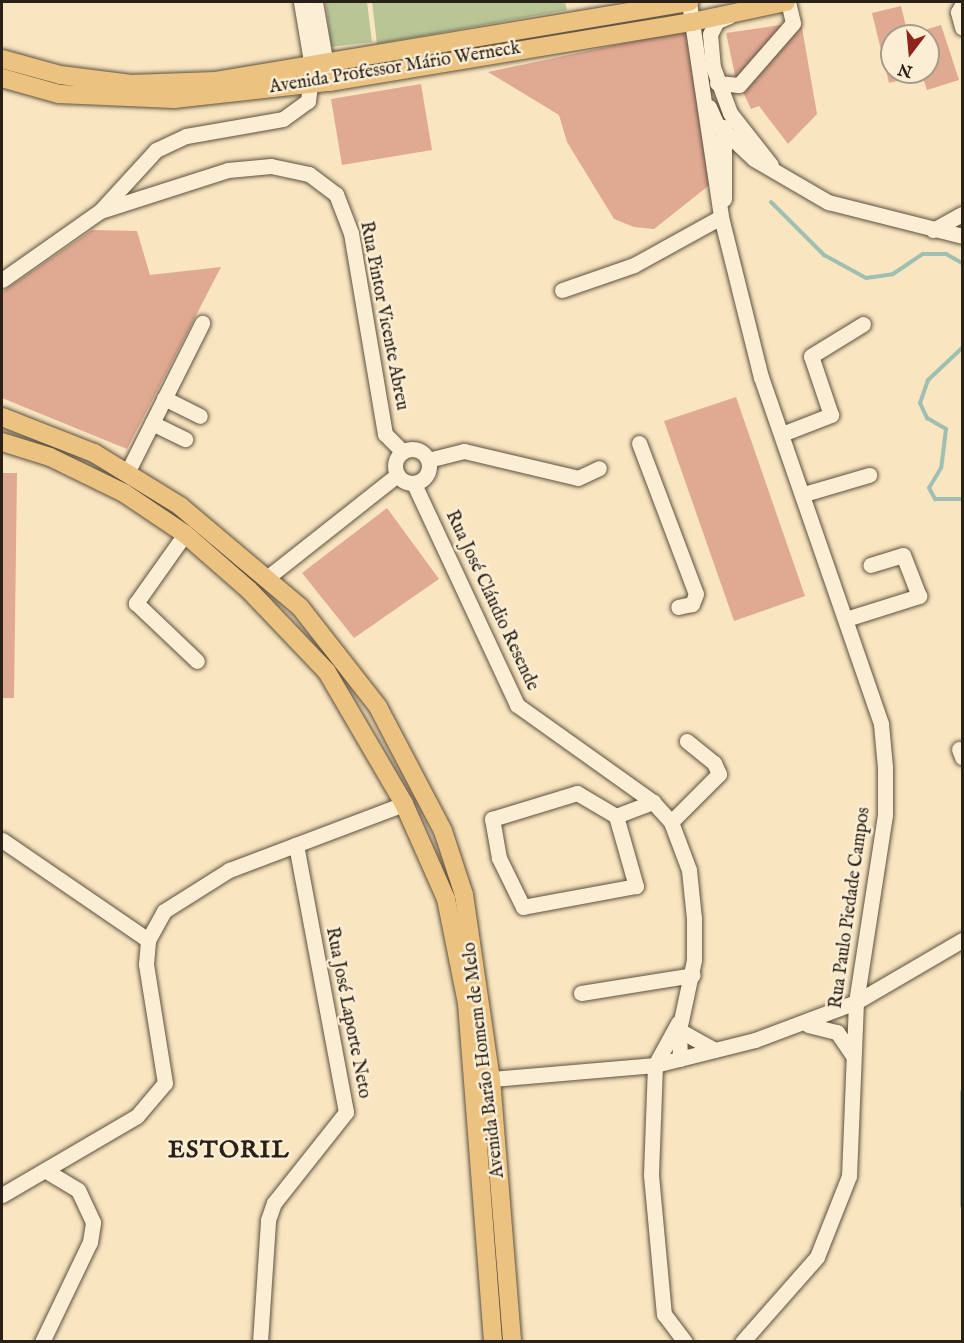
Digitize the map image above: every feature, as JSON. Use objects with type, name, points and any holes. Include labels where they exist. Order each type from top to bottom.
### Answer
[{"type":"main road","name":"Avenida Professor Mário Werneck","points":[[2,59],[60,75],[131,84],[320,74],[689,2]]},
{"type":"main road","points":[[716,2],[738,12]]},
{"type":"main road","name":"Avenida Professor Mário Werneck","points":[[2,78],[59,93],[131,99],[692,22],[787,2]]},
{"type":"main road","name":"Avenida Barão Homem de Melo","points":[[2,417],[94,453],[180,506],[268,577],[326,638],[378,706],[443,831],[464,894],[482,1080],[512,1341]]},
{"type":"main road","name":"Avenida Barão Homem de Melo","points":[[2,442],[82,471],[185,534],[327,672],[404,804],[446,899],[482,1080],[493,1341]]},
{"type":"main road","points":[[224,570],[268,577]]},
{"type":"main road","points":[[404,804],[431,811],[443,831]]},
{"type":"street","points":[[301,2],[320,74]]},
{"type":"street","points":[[100,211],[156,150],[186,136],[283,118],[308,101],[320,74],[315,2]]},
{"type":"street","name":"Rua Paulo Piedade Campos","points":[[689,2],[699,82],[721,217],[761,377],[788,432],[804,494],[881,724],[885,767],[885,815],[856,1002],[852,1054],[853,1143],[829,1239],[796,1285],[742,1341]]},
{"type":"street","points":[[779,174],[720,90],[740,85],[793,23],[787,2]]},
{"type":"street","points":[[963,5],[958,12],[963,27]]},
{"type":"street","name":"Rua Paulo Piedade Campos","points":[[721,217],[726,187],[725,134],[710,34],[717,21],[738,12]]},
{"type":"street","points":[[699,82],[725,134],[754,159],[779,174],[828,202],[963,236]]},
{"type":"street","points":[[726,187],[733,167],[754,159]]},
{"type":"street","name":"Rua Pintor Vicente Abreu","points":[[2,280],[100,211],[228,170],[271,166],[323,181],[336,194],[351,234],[385,434],[402,451]]},
{"type":"street","points":[[933,230],[963,214]]},
{"type":"street","points":[[562,290],[634,265],[721,217]]},
{"type":"street","points":[[127,473],[202,323]]},
{"type":"street","points":[[788,432],[831,415],[811,356],[863,324]]},
{"type":"street","points":[[165,398],[200,416]]},
{"type":"street","points":[[152,423],[185,439]]},
{"type":"street","points":[[639,443],[696,594],[692,604],[678,607]]},
{"type":"street","points":[[397,475],[395,462],[402,451],[416,449],[429,460]]},
{"type":"street","points":[[429,460],[464,451],[578,478],[598,468]]},
{"type":"street","points":[[397,475],[414,484],[426,477],[429,460]]},
{"type":"street","points":[[268,577],[397,475]]},
{"type":"street","points":[[804,494],[821,487],[869,475]]},
{"type":"street","name":"Rua José Cláudio Resende","points":[[414,484],[517,705],[653,802],[671,822],[689,870],[693,975],[681,1023],[680,1059]]},
{"type":"street","points":[[185,534],[136,603],[197,661]]},
{"type":"street","points":[[846,619],[919,596],[903,555],[871,565]]},
{"type":"street","points":[[671,822],[719,774],[714,763],[687,741]]},
{"type":"street","points":[[577,793],[616,816],[636,886],[527,909],[519,905],[499,858],[494,815],[577,793]]},
{"type":"street","points":[[616,816],[653,802]]},
{"type":"street","points":[[2,1195],[48,1172],[137,1116],[165,1083],[146,964],[148,940],[164,911],[200,885],[404,804]]},
{"type":"street","points":[[2,840],[148,940]]},
{"type":"street","name":"Rua José Laporte Neto","points":[[260,1341],[267,1229],[274,1203],[346,1112],[296,845]]},
{"type":"street","points":[[482,1080],[655,1065],[808,1024],[856,1002],[963,940]]},
{"type":"street","points":[[580,993],[693,975]]},
{"type":"street","points":[[681,1023],[715,1050]]},
{"type":"street","name":"Rua José Cláudio Resende","points":[[681,1023],[655,1065],[651,1175],[664,1314],[685,1341]]},
{"type":"street","points":[[808,1024],[837,1032],[852,1054]]},
{"type":"street","points":[[42,1341],[90,1242],[93,1222],[78,1190],[72,1157]]},
{"type":"street","points":[[48,1172],[78,1190]]},
{"type":"green space","points":[[326,2],[367,2],[372,42],[331,47]]},
{"type":"green space","points":[[372,2],[565,2],[567,10],[377,44]]},
{"type":"building","points":[[901,6],[905,24],[880,24],[880,46],[872,13]]},
{"type":"building","points":[[801,22],[817,114],[788,144],[759,106],[751,109],[735,75],[726,33]]},
{"type":"building","points":[[941,25],[959,80],[927,90],[925,84],[940,84]]},
{"type":"building","points":[[687,30],[712,183],[654,229],[634,227],[614,219],[567,142],[559,115],[488,72]]},
{"type":"building","points":[[421,84],[432,150],[342,165],[331,99]]},
{"type":"building","points":[[92,230],[137,231],[150,275],[221,267],[127,449],[2,398],[2,292]]},
{"type":"building","points":[[736,397],[805,596],[734,621],[664,421]]},
{"type":"building","points":[[2,473],[17,473],[14,698],[2,698]]},
{"type":"building","points":[[387,508],[439,579],[354,638],[302,573]]},
{"type":"waterway","points":[[771,202],[824,255],[866,278],[893,274],[923,254],[946,254],[962,263]]},
{"type":"waterway","points":[[962,348],[928,380],[920,403],[927,418],[946,429],[941,468],[929,488],[935,499],[962,499]]},
{"type":"waterway","points":[[962,1092],[962,1206]]},
{"type":"district","name":"ESTORIL","points":[[229,1151]]}]
